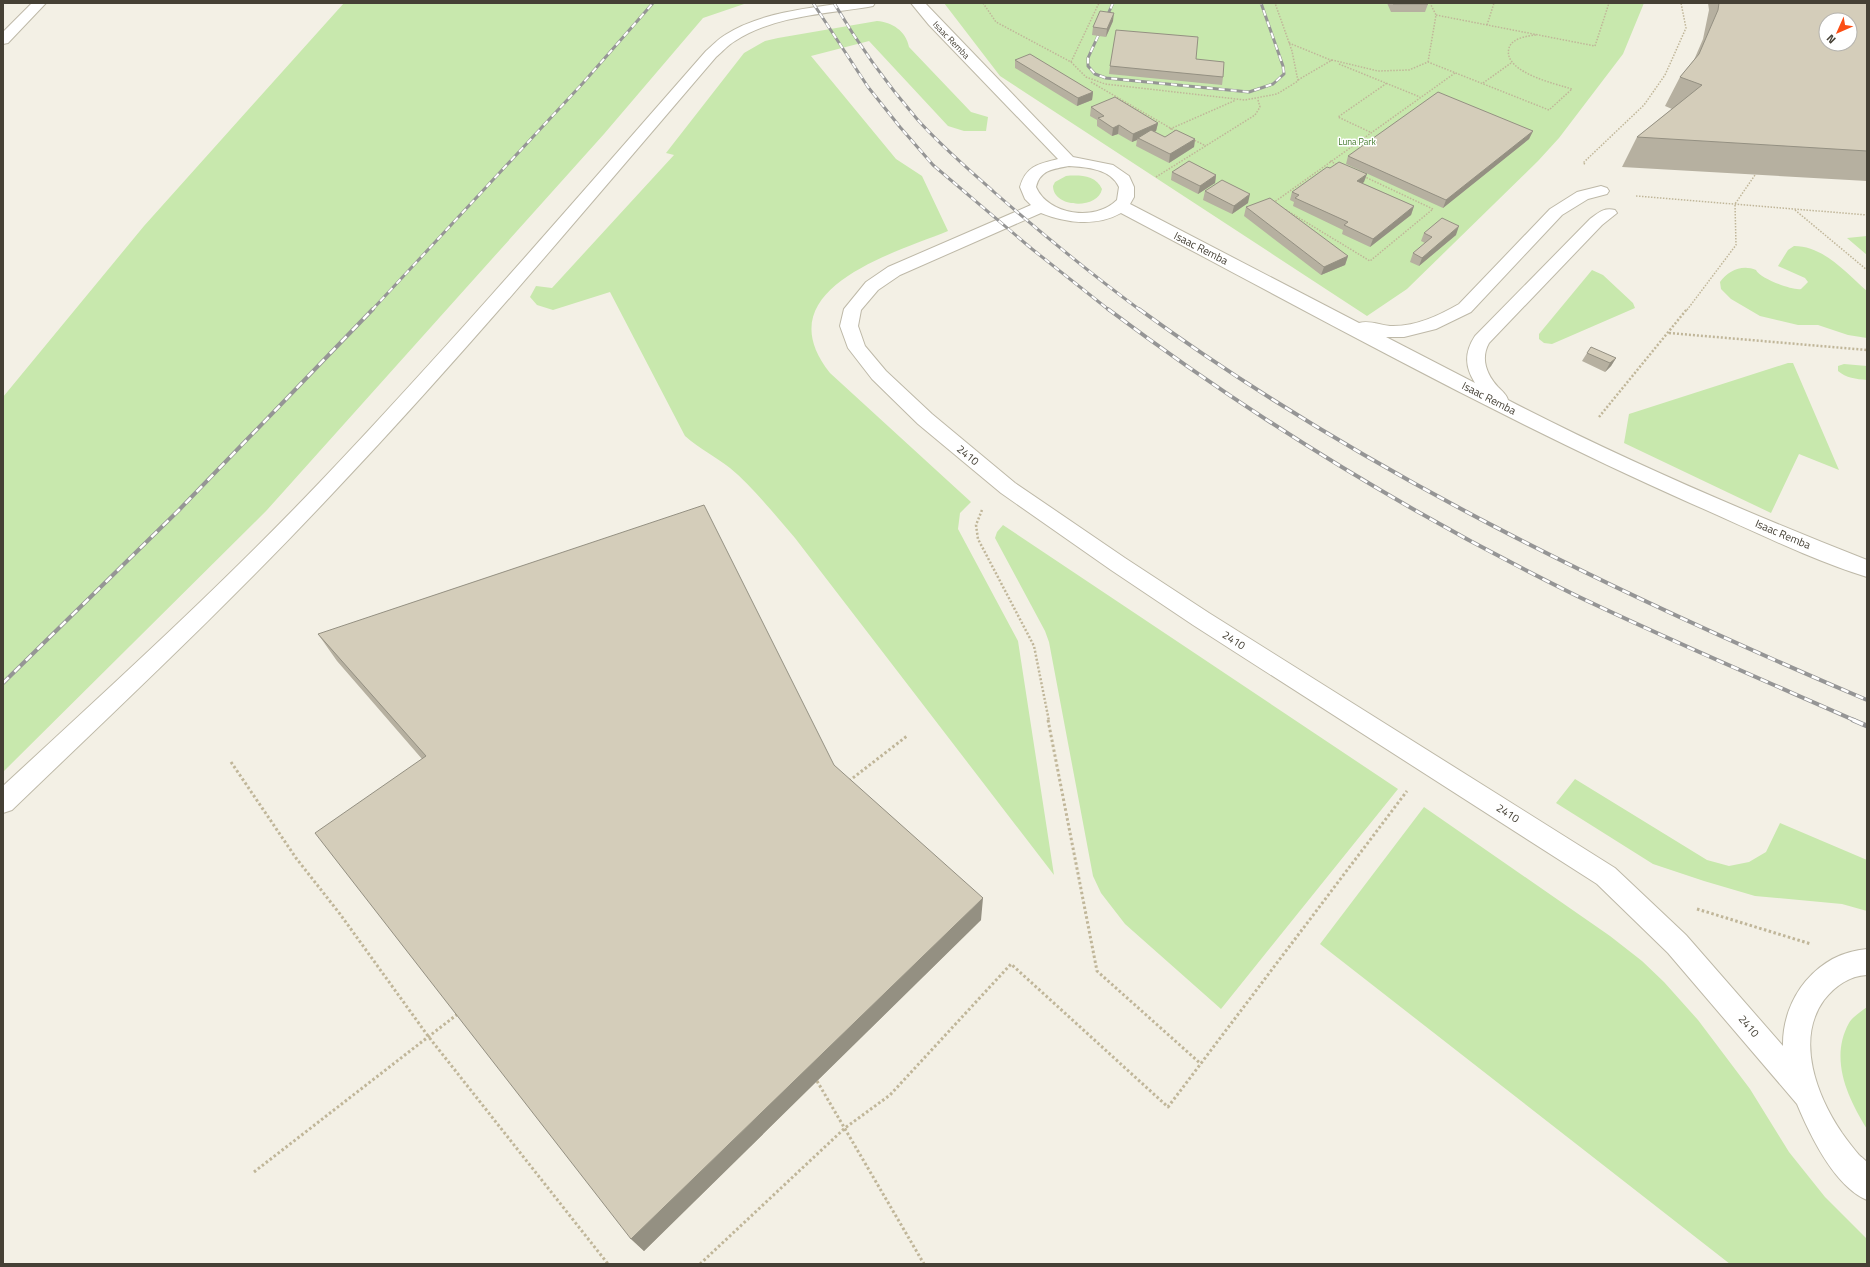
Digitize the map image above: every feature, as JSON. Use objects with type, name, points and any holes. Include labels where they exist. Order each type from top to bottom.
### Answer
[{"type":"street","points":[[3,802],[180,635],[326,488],[489,310],[711,54],[732,37],[757,26],[786,18],[868,3]]},
{"type":"street","name":"Isaac Remba","points":[[918,3],[934,22],[1070,161]]},
{"type":"street","points":[[3,40],[39,4]]},
{"type":"street","points":[[1070,161],[1100,165],[1113,171],[1122,179],[1127,188],[1126,197],[1121,206],[1110,212],[1097,216],[1082,218],[1052,213],[1032,200],[1028,192],[1030,177],[1046,166],[1070,161]]},
{"type":"street","points":[[1336,318],[1373,330],[1393,332],[1428,326],[1447,319],[1465,308],[1556,212],[1583,195],[1601,191]]},
{"type":"street","name":"2410","points":[[1040,206],[894,272],[872,286],[853,309],[849,326],[857,348],[879,375],[925,419],[1008,488],[1201,620],[1606,876],[1677,944],[1805,1094]]},
{"type":"street","name":"Isaac Remba","points":[[1121,206],[1508,408],[1623,465],[1792,539],[1867,569]]},
{"type":"street","points":[[1508,408],[1491,392],[1481,378],[1476,352],[1481,340],[1596,222],[1609,213]]},
{"type":"street","points":[[1865,962],[1832,973],[1810,992],[1798,1020],[1796,1054],[1805,1094],[1826,1136],[1858,1177],[1867,1185]]},
{"type":"path","points":[[983,3],[996,22],[1071,62],[1079,73],[1089,80],[1182,134]]},
{"type":"path","points":[[1071,62],[1099,3]]},
{"type":"path","points":[[1275,3],[1298,72],[1298,81]]},
{"type":"path","points":[[1428,62],[1436,15],[1430,3]]},
{"type":"path","points":[[1487,25],[1494,3]]},
{"type":"path","points":[[1436,15],[1595,46],[1608,3]]},
{"type":"path","points":[[1590,167],[1583,163],[1644,106],[1665,75],[1686,28],[1681,3]]},
{"type":"path","points":[[1511,63],[1509,48],[1514,42],[1536,35]]},
{"type":"path","points":[[1289,43],[1420,97]]},
{"type":"path","points":[[1089,80],[1105,84],[1237,100],[1258,100],[1276,96],[1332,60],[1378,71],[1409,70],[1428,62],[1549,110],[1572,89],[1536,76],[1511,63]]},
{"type":"path","points":[[1483,84],[1511,63]]},
{"type":"path","points":[[1279,206],[1273,203],[1454,72]]},
{"type":"path","points":[[1371,132],[1338,117],[1387,83]]},
{"type":"path","points":[[1170,128],[1237,100]]},
{"type":"path","points":[[1156,178],[1255,115],[1260,107],[1258,100]]},
{"type":"path","points":[[1188,137],[1206,146]]},
{"type":"path","points":[[1330,161],[1344,168]]},
{"type":"path","points":[[1286,210],[1370,260],[1433,209],[1358,174]]},
{"type":"path","points":[[1594,422],[1669,333],[1736,245],[1735,204],[1755,175]]},
{"type":"path","points":[[1630,192],[1636,196],[1867,215]]},
{"type":"path","points":[[1794,209],[1867,270]]},
{"type":"path","points":[[1669,333],[1867,350]]},
{"type":"path","points":[[1008,488],[984,507],[976,525],[978,539],[1034,646],[1097,971],[1201,1064]]},
{"type":"path","points":[[843,785],[907,736]]},
{"type":"path","points":[[231,762],[296,858],[340,914],[428,1036],[608,1264]]},
{"type":"path","points":[[700,1264],[845,1128],[890,1095],[1011,964],[1168,1107],[1429,763]]},
{"type":"path","points":[[1691,907],[1791,937],[1865,962]]},
{"type":"path","points":[[254,1172],[459,1013]]},
{"type":"path","points":[[817,1081],[924,1264]]},
{"type":"green space","points":[[344,3],[747,3],[703,18],[604,134],[267,510],[3,772],[3,397],[144,226]]},
{"type":"green space","name":"Luna Park","points":[[944,3],[1644,3],[1623,54],[1559,138],[1538,161],[1407,289],[1367,316],[1000,76]]},
{"type":"green space","points":[[877,21],[888,23],[898,28],[905,36],[909,47],[971,112],[988,117],[986,131],[964,131],[948,126],[869,41],[811,56],[896,159],[922,176],[948,231],[896,251],[868,264],[843,280],[823,298],[813,319],[814,344],[830,373],[971,502],[960,513],[958,529],[1018,641],[1054,875],[795,538],[739,476],[725,464],[685,436],[610,292],[553,310],[537,305],[530,297],[536,286],[552,288],[674,155],[666,153],[744,53],[765,41]]},
{"type":"green space","points":[[1066,176],[1082,176],[1096,181],[1102,189],[1099,196],[1085,203],[1076,204],[1060,199],[1055,193],[1053,186],[1055,182]]},
{"type":"green space","points":[[1867,236],[1867,255],[1847,238]]},
{"type":"green space","points":[[1794,246],[1805,247],[1825,255],[1867,291],[1867,338],[1848,335],[1818,325],[1798,325],[1760,316],[1731,299],[1721,289],[1720,282],[1731,271],[1741,268],[1751,268],[1769,280],[1791,288],[1801,289],[1808,282],[1805,278],[1778,266],[1788,250]]},
{"type":"green space","points":[[1592,270],[1603,275],[1633,303],[1635,308],[1552,344],[1544,343],[1539,339],[1539,334]]},
{"type":"green space","points":[[1788,363],[1793,363],[1839,470],[1799,454],[1771,513],[1624,443],[1629,414]]},
{"type":"green space","points":[[1844,364],[1867,366],[1867,380],[1851,378],[1838,371],[1838,366]]},
{"type":"green space","points":[[1003,525],[1398,789],[1221,1009],[1125,924],[1101,893],[1093,876],[1049,642],[1045,631],[995,538],[997,532]]},
{"type":"green space","points":[[1575,779],[1707,860],[1729,866],[1749,862],[1766,852],[1780,823],[1867,860],[1867,911],[1842,904],[1755,896],[1653,864],[1556,803]]},
{"type":"green space","points":[[1424,807],[1610,936],[1642,961],[1664,982],[1698,1020],[1750,1089],[1789,1152],[1825,1197],[1867,1239],[1867,1264],[1730,1264],[1320,944]]},
{"type":"green space","points":[[1867,1007],[1867,1129],[1853,1104],[1843,1078],[1841,1050],[1843,1037],[1850,1021]]},
{"type":"building","points":[[1427,3],[1428,4],[1393,4]]},
{"type":"building","points":[[1719,3],[1867,3],[1867,151],[1637,137],[1702,85],[1680,77],[1699,54],[1718,10]]},
{"type":"building","points":[[1100,11],[1114,13],[1107,29],[1093,27]]},
{"type":"building","points":[[1116,30],[1198,37],[1196,59],[1224,62],[1223,77],[1110,66]]},
{"type":"building","points":[[1030,54],[1093,92],[1078,98],[1015,60]]},
{"type":"building","points":[[1438,92],[1533,131],[1446,200],[1348,156]]},
{"type":"building","points":[[1115,97],[1158,123],[1133,134],[1119,125],[1113,128],[1098,118],[1104,116],[1091,107]]},
{"type":"building","points":[[1151,130],[1165,137],[1176,130],[1195,139],[1170,154],[1138,138]]},
{"type":"building","points":[[1189,161],[1216,175],[1200,186],[1172,172]]},
{"type":"building","points":[[1339,162],[1367,174],[1357,181],[1414,206],[1373,239],[1344,225],[1348,222],[1295,198],[1299,195],[1292,192],[1327,167],[1330,168]]},
{"type":"building","points":[[1222,180],[1250,194],[1234,206],[1205,191]]},
{"type":"building","points":[[1270,198],[1348,256],[1324,267],[1246,207]]},
{"type":"building","points":[[1442,218],[1459,226],[1422,258],[1413,253],[1432,237],[1424,233]]},
{"type":"building","points":[[1591,347],[1616,358],[1610,363],[1587,353]]},
{"type":"building","points":[[704,505],[834,765],[983,898],[631,1239],[315,833],[426,756],[318,634]]},
{"type":"railway","points":[[372,310],[583,83],[653,3]]},
{"type":"railway","points":[[813,3],[868,87],[933,165],[1032,249],[1109,310]]},
{"type":"railway","points":[[834,3],[883,77],[917,119],[935,138],[1030,223],[1140,310]]},
{"type":"railway","points":[[1113,3],[1088,58],[1088,66],[1095,74],[1106,78],[1249,92],[1273,84],[1284,74],[1283,66],[1261,3]]},
{"type":"railway","points":[[3,683],[179,510],[373,309]]},
{"type":"railway","points":[[1108,309],[1164,350],[1277,427],[1395,499],[1516,565],[1577,596],[1716,660],[1856,721]]},
{"type":"railway","points":[[1139,309],[1224,368],[1312,424],[1401,476],[1492,525],[1584,572],[1678,616],[1867,700]]},
{"type":"railway","points":[[1853,720],[1867,726]]}]
